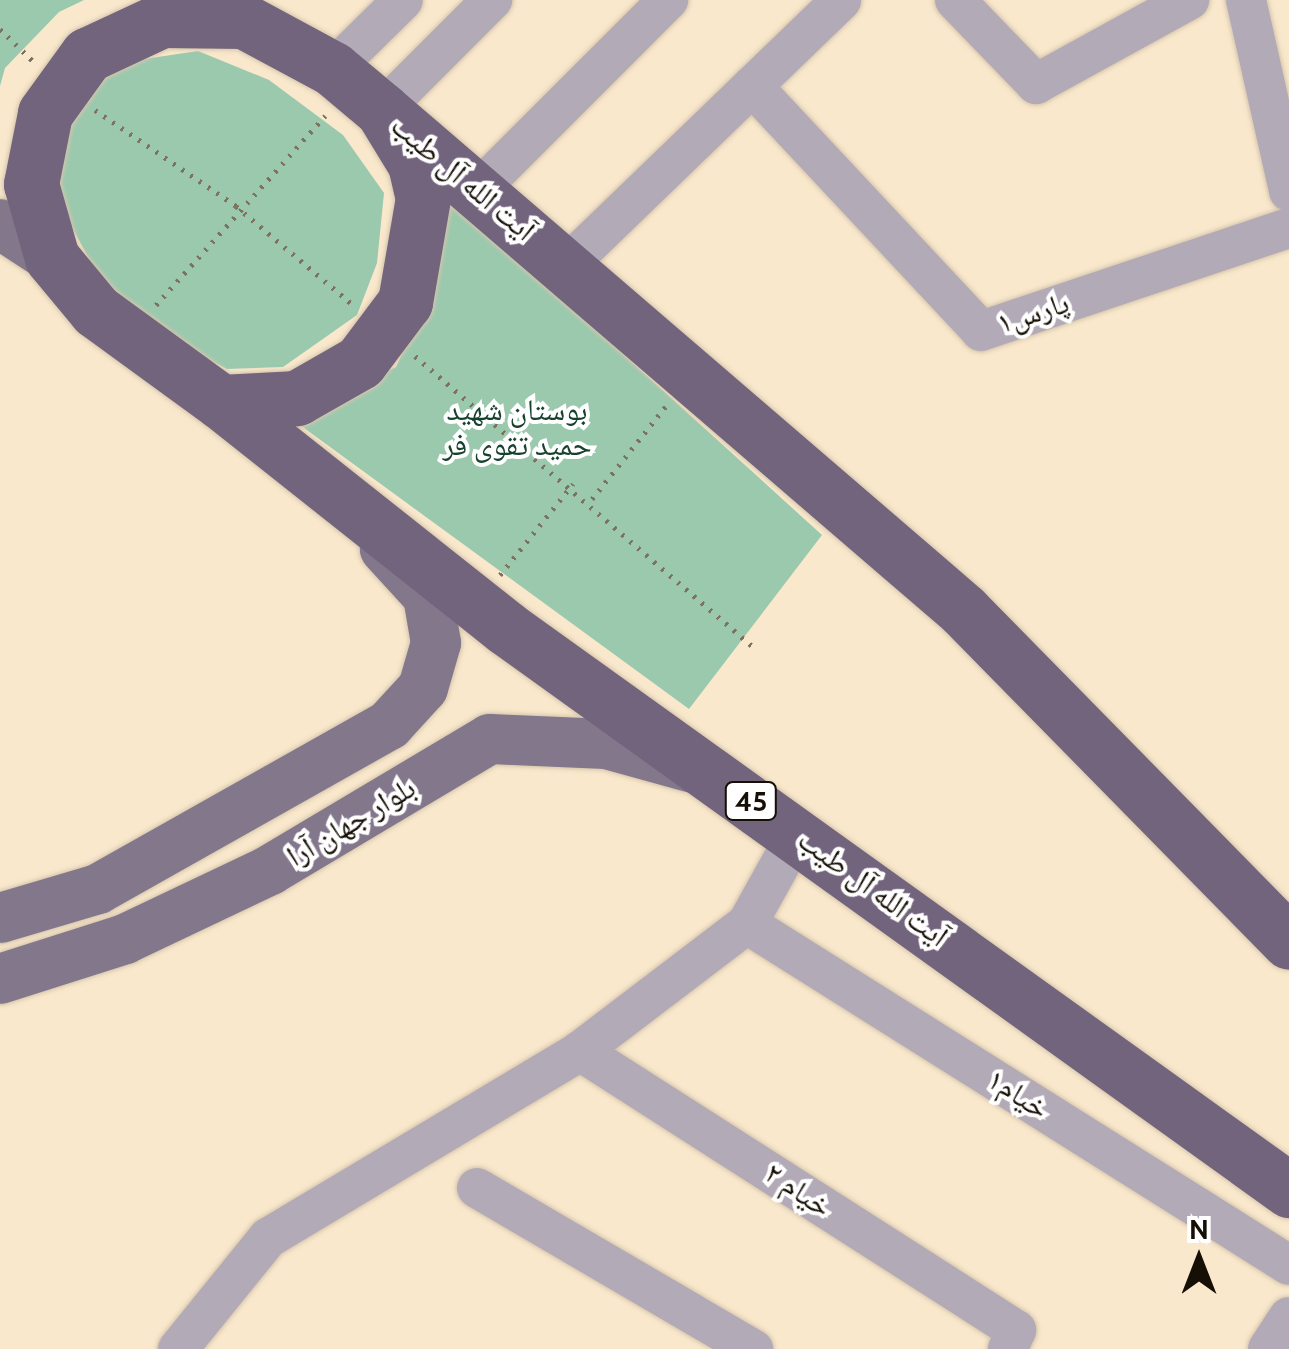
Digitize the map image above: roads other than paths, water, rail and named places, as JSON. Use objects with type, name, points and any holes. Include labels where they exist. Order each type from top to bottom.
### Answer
[{"type":"highway","points":[[52,258],[31,184],[32,146],[58,85],[87,56],[162,20],[244,21],[356,88],[424,198],[405,302],[386,333],[330,383],[258,406],[221,402]]},
{"type":"highway","name":"آیت الله آل طیب","points":[[356,88],[692,372],[962,610],[1289,942]]},
{"type":"highway","name":"آیت الله آل طیب","points":[[52,258],[128,338],[221,402],[352,512],[1289,1190]]},
{"type":"main road","name":"آیت الله آل طیب","points":[[259,0],[356,88]]},
{"type":"main road","points":[[0,224],[52,258]]},
{"type":"main road","points":[[0,918],[98,889],[242,813],[389,725],[423,688],[436,643],[428,596],[352,512]]},
{"type":"main road","name":"بلوار جهان آرا","points":[[0,979],[125,940],[270,870],[490,739],[606,744],[710,772]]},
{"type":"street","points":[[356,88],[403,0]]},
{"type":"street","points":[[356,88],[492,0]]},
{"type":"street","points":[[476,192],[668,0]]},
{"type":"street","points":[[567,265],[841,0]]},
{"type":"street","points":[[955,0],[1036,84],[1189,0]]},
{"type":"street","points":[[1246,0],[1289,191]]},
{"type":"street","name":"پارس۱","points":[[752,86],[980,331],[1289,228]]},
{"type":"street","points":[[178,1349],[268,1238],[580,1051],[747,924],[797,834]]},
{"type":"street","name":"خیام۱","points":[[747,924],[1289,1265]]},
{"type":"street","name":"خیام ۲","points":[[580,1051],[1012,1339]]},
{"type":"street","points":[[478,1188],[753,1349]]},
{"type":"street","points":[[1268,1349],[1289,1317]]},
{"type":"park label","name":"بوستان شهید حمید تقوی فر","points":[[517,427]]}]
